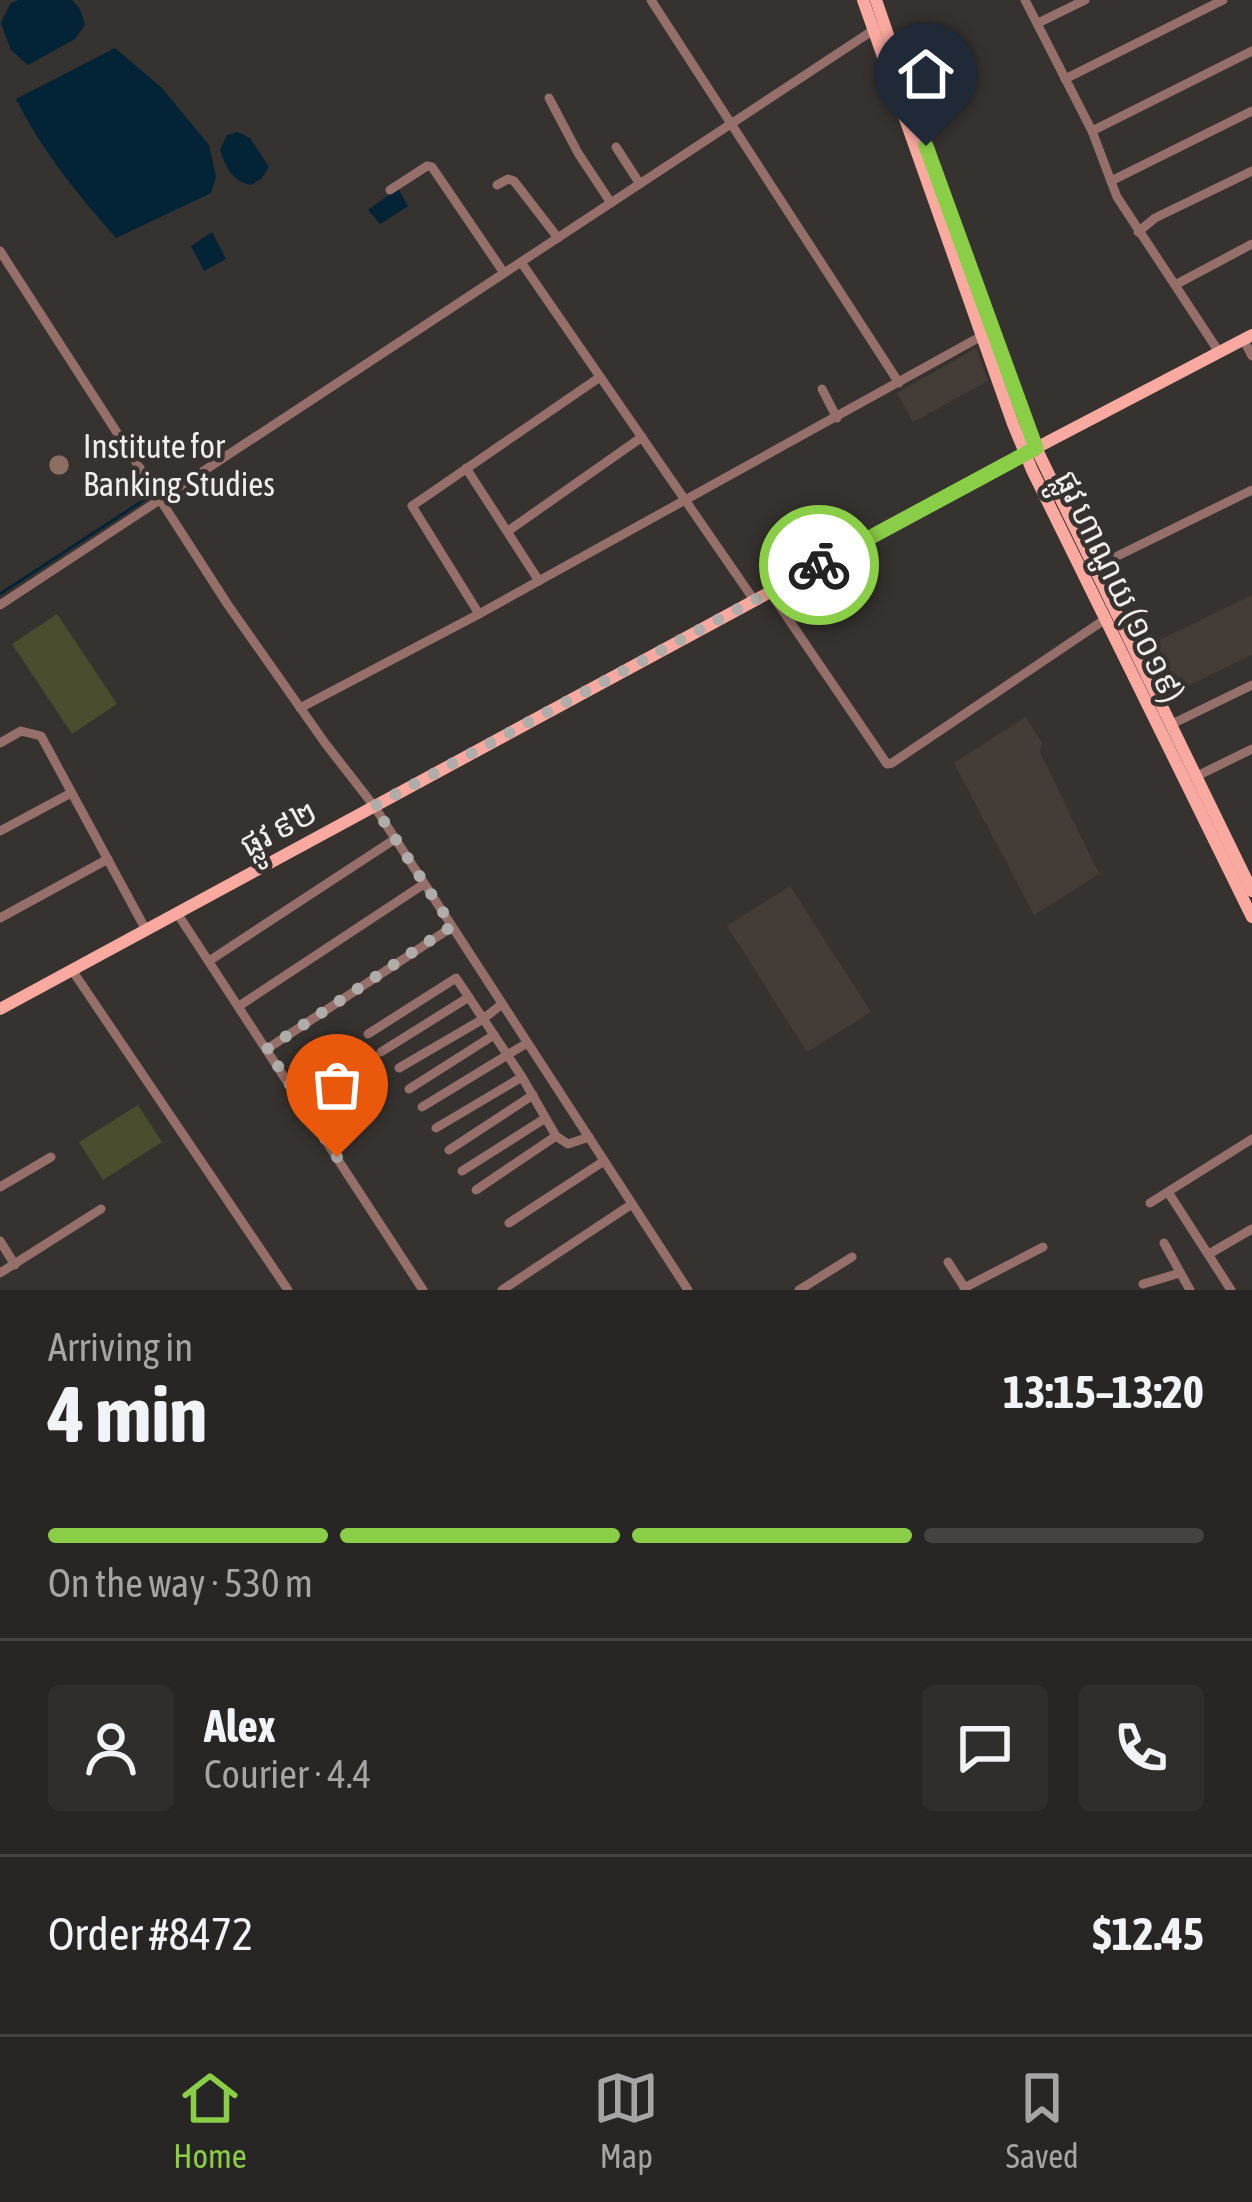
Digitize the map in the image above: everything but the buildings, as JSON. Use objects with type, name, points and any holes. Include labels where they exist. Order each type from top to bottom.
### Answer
[{"type":"main road","name":"ផ្លូវ ហាណូយ (១០១៩)","points":[[863,0],[879,27],[1031,451],[1252,917]]},
{"type":"main road","name":"ផ្លូវ ហាណូយ (១០១៩)","points":[[876,0],[879,27]]},
{"type":"main road","name":"ផ្លូវ ៩២","points":[[0,1009],[1248,337]]},
{"type":"main road","name":"ផ្លូវ ហាណូយ (១០១៩)","points":[[1031,451],[1094,567],[1112,616],[1172,724],[1252,892]]},
{"type":"street","points":[[651,0],[899,383]]},
{"type":"street","points":[[1025,0],[1092,130],[1117,197],[1220,352]]},
{"type":"street","points":[[1038,23],[1084,0]]},
{"type":"street","points":[[1065,80],[1223,0]]},
{"type":"street","points":[[0,604],[879,27]]},
{"type":"street","points":[[1092,130],[1252,51]]},
{"type":"street","points":[[691,86],[704,80]]},
{"type":"street","points":[[549,98],[610,203]]},
{"type":"street","points":[[1111,181],[1252,111]]},
{"type":"street","points":[[616,147],[640,184]]},
{"type":"street","points":[[390,190],[432,166],[503,274]]},
{"type":"street","points":[[1138,232],[1155,218],[1252,171]]},
{"type":"street","points":[[497,185],[514,181],[558,238]]},
{"type":"street","points":[[1175,285],[1252,244]]},
{"type":"street","points":[[0,251],[225,599],[374,806],[688,1290]]},
{"type":"street","points":[[521,262],[754,600]]},
{"type":"street","points":[[300,708],[986,334]]},
{"type":"street","points":[[1248,337],[1252,356]]},
{"type":"street","points":[[479,614],[412,506],[600,377]]},
{"type":"street","points":[[822,388],[837,418]]},
{"type":"street","points":[[508,532],[642,437]]},
{"type":"street","points":[[466,468],[538,581]]},
{"type":"street","points":[[1094,567],[1252,490]]},
{"type":"street","points":[[770,592],[887,764],[1112,616]]},
{"type":"street","points":[[1172,724],[1252,685]]},
{"type":"street","points":[[0,743],[21,731],[41,736],[146,930]]},
{"type":"street","points":[[1197,776],[1252,749]]},
{"type":"street","points":[[0,831],[71,794]]},
{"type":"street","points":[[209,961],[395,839]]},
{"type":"street","points":[[0,918],[108,859]]},
{"type":"street","points":[[238,1006],[424,884]]},
{"type":"street","points":[[177,913],[423,1290]]},
{"type":"street","points":[[267,1049],[452,926]]},
{"type":"street","points":[[368,1034],[477,966]]},
{"type":"street","points":[[72,970],[288,1290]]},
{"type":"street","points":[[456,978],[556,1136],[568,1144],[589,1137]]},
{"type":"street","points":[[382,1052],[469,997]]},
{"type":"street","points":[[399,1068],[502,1004]]},
{"type":"street","points":[[409,1089],[494,1035]]},
{"type":"street","points":[[422,1107],[527,1043]]},
{"type":"street","points":[[436,1127],[522,1077]]},
{"type":"street","points":[[449,1150],[533,1095]]},
{"type":"street","points":[[462,1171],[544,1119]]},
{"type":"street","points":[[476,1190],[556,1136]]},
{"type":"street","points":[[1150,1203],[1252,1139]]},
{"type":"street","points":[[0,1186],[51,1157]]},
{"type":"street","points":[[509,1223],[604,1161]]},
{"type":"street","points":[[1168,1192],[1231,1290]]},
{"type":"street","points":[[502,1290],[632,1204]]},
{"type":"street","points":[[0,1274],[101,1210]]},
{"type":"street","points":[[1209,1254],[1252,1229]]},
{"type":"street","points":[[0,1241],[15,1265]]},
{"type":"street","points":[[1164,1243],[1190,1290]]},
{"type":"street","points":[[948,1262],[965,1289],[1043,1247]]},
{"type":"street","points":[[799,1290],[852,1257]]},
{"type":"street","points":[[1143,1284],[1180,1273]]},
{"type":"street","points":[[814,1280],[824,1290]]},
{"type":"shaded area","points":[[976,348],[988,381],[913,422],[897,393]]},
{"type":"shaded area","points":[[1252,595],[1252,655],[1171,694],[1147,646]]},
{"type":"shaded area","points":[[1026,717],[1099,874],[1034,915],[954,763]]},
{"type":"shaded area","points":[[790,886],[871,1012],[807,1052],[727,926]]},
{"type":"green space","points":[[57,614],[117,704],[72,734],[12,644]]},
{"type":"green space","points":[[138,1105],[162,1142],[103,1180],[79,1142]]},
{"type":"water","points":[[72,0],[85,25],[75,39],[28,65],[11,50],[1,23],[10,4]]},
{"type":"water","points":[[115,48],[162,88],[209,145],[216,177],[211,193],[116,238],[62,172],[16,99]]},
{"type":"water","points":[[238,132],[250,138],[269,167],[251,185],[234,177],[220,150],[227,135]]},
{"type":"water","points":[[398,188],[408,206],[380,224],[368,210]]},
{"type":"water","points":[[212,232],[226,259],[204,271],[191,246]]},
{"type":"waterway","points":[[0,594],[147,498]]},
{"type":"way so far","points":[[337,1157],[267,1049],[452,926],[374,806],[819,565]]},
{"type":"place","name":"Institute for Banking Studies","points":[[59,465]]},
{"type":"route","points":[[819,565],[1036,448],[926,146]]}]
